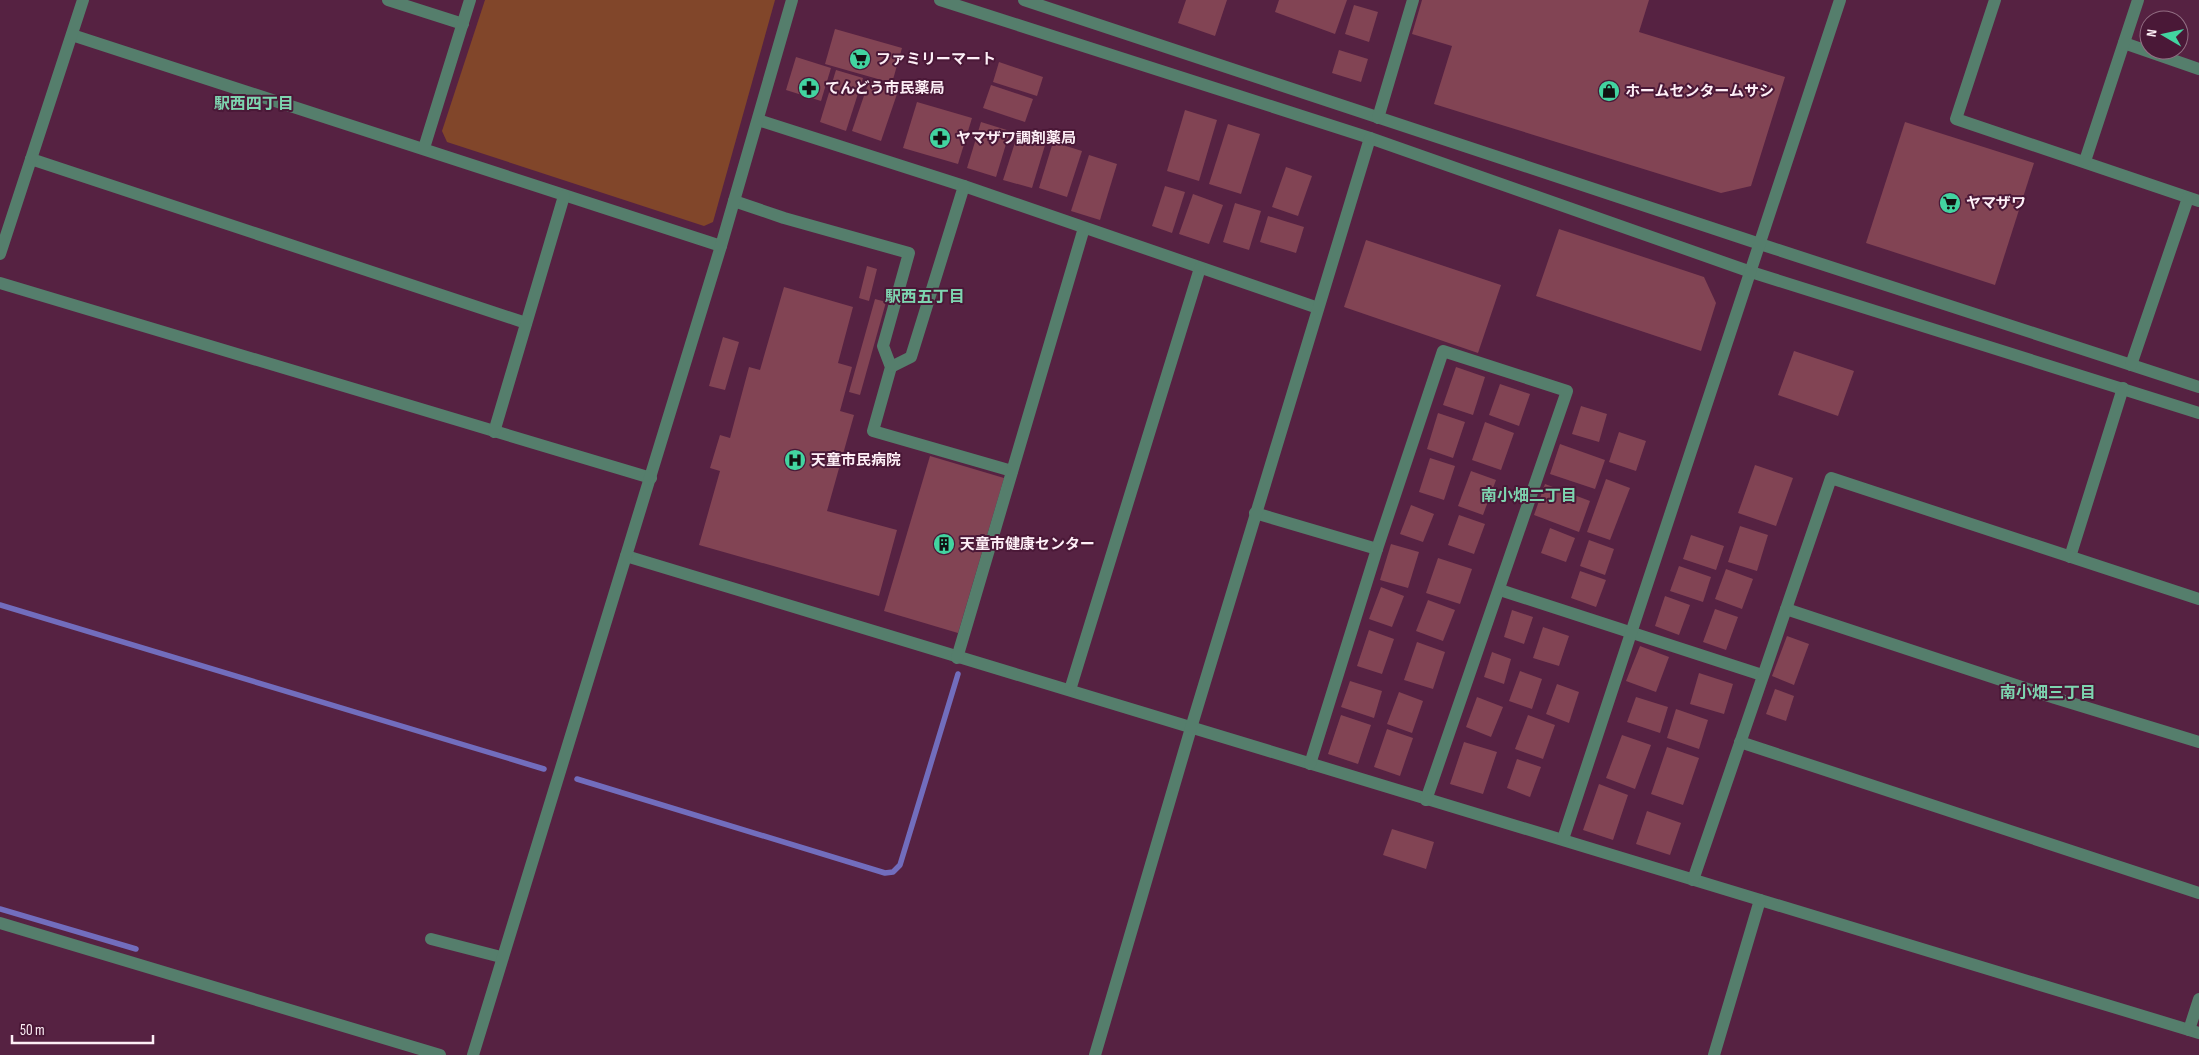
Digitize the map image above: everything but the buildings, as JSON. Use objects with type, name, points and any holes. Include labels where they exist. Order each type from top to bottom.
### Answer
[{"type":"street","points":[[0,254],[83,0]]},
{"type":"street","points":[[388,0],[463,24]]},
{"type":"street","points":[[424,148],[470,0]]},
{"type":"street","points":[[473,1055],[501,957],[722,246],[792,0]]},
{"type":"street","points":[[940,0],[1370,138],[1751,272],[2199,413]]},
{"type":"street","points":[[1024,0],[1760,244],[2199,387]]},
{"type":"street","points":[[1378,118],[1413,0]]},
{"type":"street","points":[[1563,839],[1840,0]]},
{"type":"street","points":[[1995,0],[1956,119],[2193,199],[2131,365]]},
{"type":"street","points":[[2085,161],[2138,0]]},
{"type":"street","points":[[72,35],[722,246]]},
{"type":"street","points":[[2124,43],[2199,69]]},
{"type":"street","points":[[758,120],[964,186],[1318,308]]},
{"type":"street","points":[[1095,1055],[1255,513],[1370,138]]},
{"type":"street","points":[[31,159],[526,323]]},
{"type":"street","points":[[891,367],[911,357],[964,186]]},
{"type":"street","points":[[494,432],[564,196]]},
{"type":"street","points":[[734,201],[784,218],[909,253],[883,346],[891,367],[872,431],[1012,470]]},
{"type":"street","points":[[957,658],[1084,228]]},
{"type":"street","points":[[1070,690],[1200,268]]},
{"type":"street","points":[[0,283],[651,478]]},
{"type":"street","points":[[1310,764],[1377,549],[1444,351],[1566,391],[1500,590],[1426,800]]},
{"type":"street","points":[[2070,557],[2123,388]]},
{"type":"street","points":[[1693,880],[1830,478],[2199,599]]},
{"type":"street","points":[[1255,513],[1377,549]]},
{"type":"street","points":[[626,556],[2194,1032],[2199,999]]},
{"type":"street","points":[[1500,590],[1762,675]]},
{"type":"street","points":[[1786,609],[2054,698],[2199,742]]},
{"type":"street","points":[[1740,742],[2199,893]]},
{"type":"street","points":[[1714,1055],[1760,900]]},
{"type":"street","points":[[0,923],[440,1055]]},
{"type":"street","points":[[431,939],[501,957]]},
{"type":"shaded area","points":[[485,0],[775,0],[713,222],[704,226],[447,142],[442,131]]},
{"type":"waterway","points":[[0,605],[544,769]]},
{"type":"waterway","points":[[577,779],[885,873],[893,872],[900,865],[958,674]]},
{"type":"waterway","points":[[0,909],[136,949]]},
{"type":"place","name":"ファミリーマート","points":[[860,59]]},
{"type":"place","name":"てんどう市民薬局","points":[[809,88]]},
{"type":"place","name":"ホームセンタームサシ","points":[[1609,91]]},
{"type":"place","name":"ヤマザワ調剤薬局","points":[[940,138]]},
{"type":"place","name":"ヤマザワ","points":[[1950,203]]},
{"type":"place","name":"天童市民病院","points":[[795,460]]},
{"type":"place","name":"天童市健康センター","points":[[944,544]]},
{"type":"district","name":"駅西四丁目","points":[[254,103]]},
{"type":"district","name":"駅西五丁目","points":[[925,296]]},
{"type":"district","name":"南小畑二丁目","points":[[1529,495]]},
{"type":"district","name":"南小畑三丁目","points":[[2048,692]]}]
